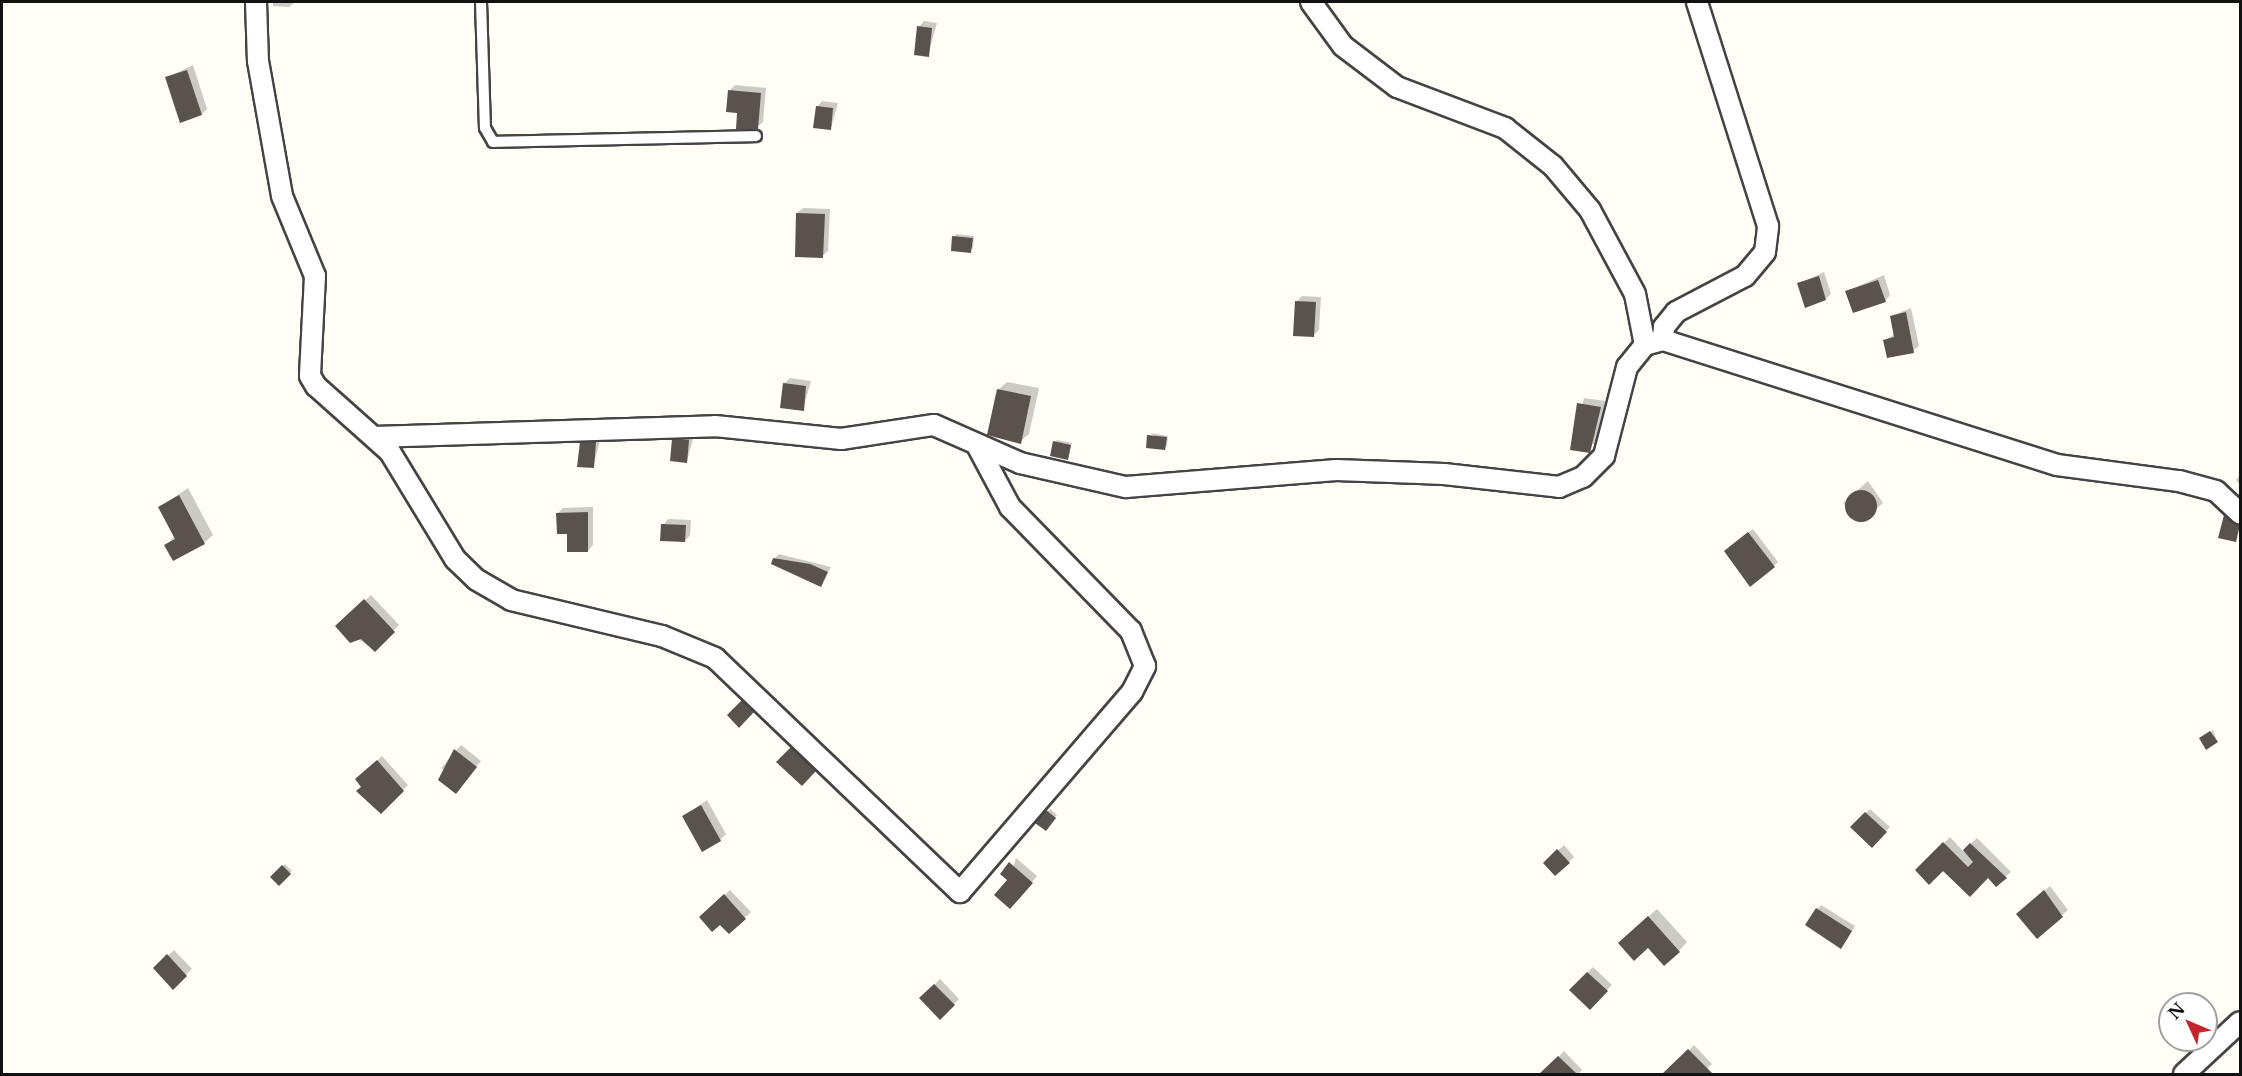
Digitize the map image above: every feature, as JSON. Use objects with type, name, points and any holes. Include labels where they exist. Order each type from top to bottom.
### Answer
[{"type":"street","points":[[256,2],[258,61],[282,196],[315,276],[310,376],[390,452],[455,559],[477,580],[511,600],[662,636],[715,658],[960,892],[1132,692],[1145,666],[1131,631],[1010,507],[978,447]]},
{"type":"street","points":[[1311,2],[1343,46],[1397,87],[1505,128],[1553,166],[1590,210],[1635,294],[1654,343]]},
{"type":"street","points":[[374,437],[715,426],[841,439],[934,425],[978,447],[1020,463],[1126,487],[1336,470],[1444,474],[1559,488],[1583,477],[1604,456],[1627,367],[1654,343],[1676,312],[1745,276],[1765,252],[1768,226],[1697,2]]},
{"type":"street","points":[[1654,343],[2056,465],[2179,481],[2216,491],[2241,513]]},
{"type":"street","points":[[2184,1074],[2241,1022]]},
{"type":"lane","points":[[481,2],[485,128],[493,142],[756,136]]},
{"type":"building","points":[[917,26],[932,28],[929,57],[914,55]]},
{"type":"building","points":[[187,70],[202,115],[180,123],[165,77]]},
{"type":"building","points":[[728,90],[761,93],[758,129],[736,129],[737,113],[726,112]]},
{"type":"building","points":[[816,106],[833,108],[831,130],[813,128]]},
{"type":"building","points":[[796,213],[825,214],[823,258],[795,257]]},
{"type":"building","points":[[952,236],[973,238],[971,253],[951,251]]},
{"type":"building","points":[[1819,276],[1826,300],[1805,308],[1797,283]]},
{"type":"building","points":[[1878,280],[1886,302],[1853,313],[1845,291]]},
{"type":"building","points":[[1295,301],[1316,302],[1314,337],[1293,336]]},
{"type":"building","points":[[1906,312],[1914,353],[1887,358],[1883,340],[1894,337],[1890,316]]},
{"type":"building","points":[[783,383],[806,386],[804,411],[780,408]]},
{"type":"building","points":[[997,389],[1031,396],[1021,444],[987,435]]},
{"type":"building","points":[[1577,403],[1601,407],[1590,453],[1570,450]]},
{"type":"building","points":[[1147,435],[1167,437],[1165,450],[1146,448]]},
{"type":"building","points":[[672,439],[689,440],[687,463],[670,461]]},
{"type":"building","points":[[1053,441],[1071,445],[1068,460],[1050,456]]},
{"type":"building","points":[[580,442],[596,442],[594,468],[577,467]]},
{"type":"building","points":[[1861,490],[1872,495],[1877,506],[1872,517],[1861,522],[1850,517],[1845,506],[1850,495]]},
{"type":"building","points":[[179,495],[205,544],[173,561],[164,545],[175,539],[158,507]]},
{"type":"building","points":[[588,512],[588,552],[567,552],[567,534],[557,534],[556,513]]},
{"type":"building","points":[[2224,515],[2240,525],[2236,542],[2218,538]]},
{"type":"building","points":[[661,524],[686,525],[685,542],[660,541]]},
{"type":"building","points":[[1748,532],[1775,567],[1750,587],[1724,551]]},
{"type":"building","points":[[773,558],[810,564],[828,572],[821,587],[771,564]]},
{"type":"building","points":[[364,599],[395,632],[375,652],[361,639],[350,643],[335,626]]},
{"type":"building","points":[[742,700],[754,712],[739,728],[727,715]]},
{"type":"building","points":[[2210,731],[2218,742],[2206,750],[2199,738]]},
{"type":"building","points":[[791,747],[816,771],[802,786],[776,762]]},
{"type":"building","points":[[454,749],[477,767],[456,794],[438,780]]},
{"type":"building","points":[[377,760],[404,791],[381,814],[356,791],[361,787],[355,779]]},
{"type":"building","points":[[701,805],[721,841],[702,852],[682,816]]},
{"type":"building","points":[[1046,810],[1056,818],[1046,831],[1035,823]]},
{"type":"building","points":[[1865,812],[1887,832],[1872,848],[1850,827]]},
{"type":"building","points":[[1943,842],[1968,867],[1973,862],[1963,850],[1970,843],[2007,878],[1996,887],[1988,878],[1970,897],[1943,871],[1929,885],[1915,870]]},
{"type":"building","points":[[1557,849],[1570,863],[1555,876],[1543,863]]},
{"type":"building","points":[[1009,862],[1033,883],[1010,909],[994,895],[1007,880],[1000,874]]},
{"type":"building","points":[[282,865],[291,874],[279,886],[270,877]]},
{"type":"building","points":[[2044,890],[2063,917],[2037,939],[2016,914]]},
{"type":"building","points":[[724,894],[746,919],[729,934],[720,925],[712,932],[699,917]]},
{"type":"building","points":[[1816,908],[1852,931],[1841,949],[1805,925]]},
{"type":"building","points":[[1648,916],[1680,952],[1664,966],[1648,948],[1634,961],[1618,943]]},
{"type":"building","points":[[167,954],[187,976],[173,990],[153,968]]},
{"type":"building","points":[[1587,972],[1608,991],[1590,1010],[1569,990]]},
{"type":"building","points":[[934,984],[955,1005],[940,1020],[919,998]]},
{"type":"building","points":[[1688,1049],[1713,1074],[1662,1074]]},
{"type":"building","points":[[1558,1056],[1577,1074],[1539,1074]]}]
